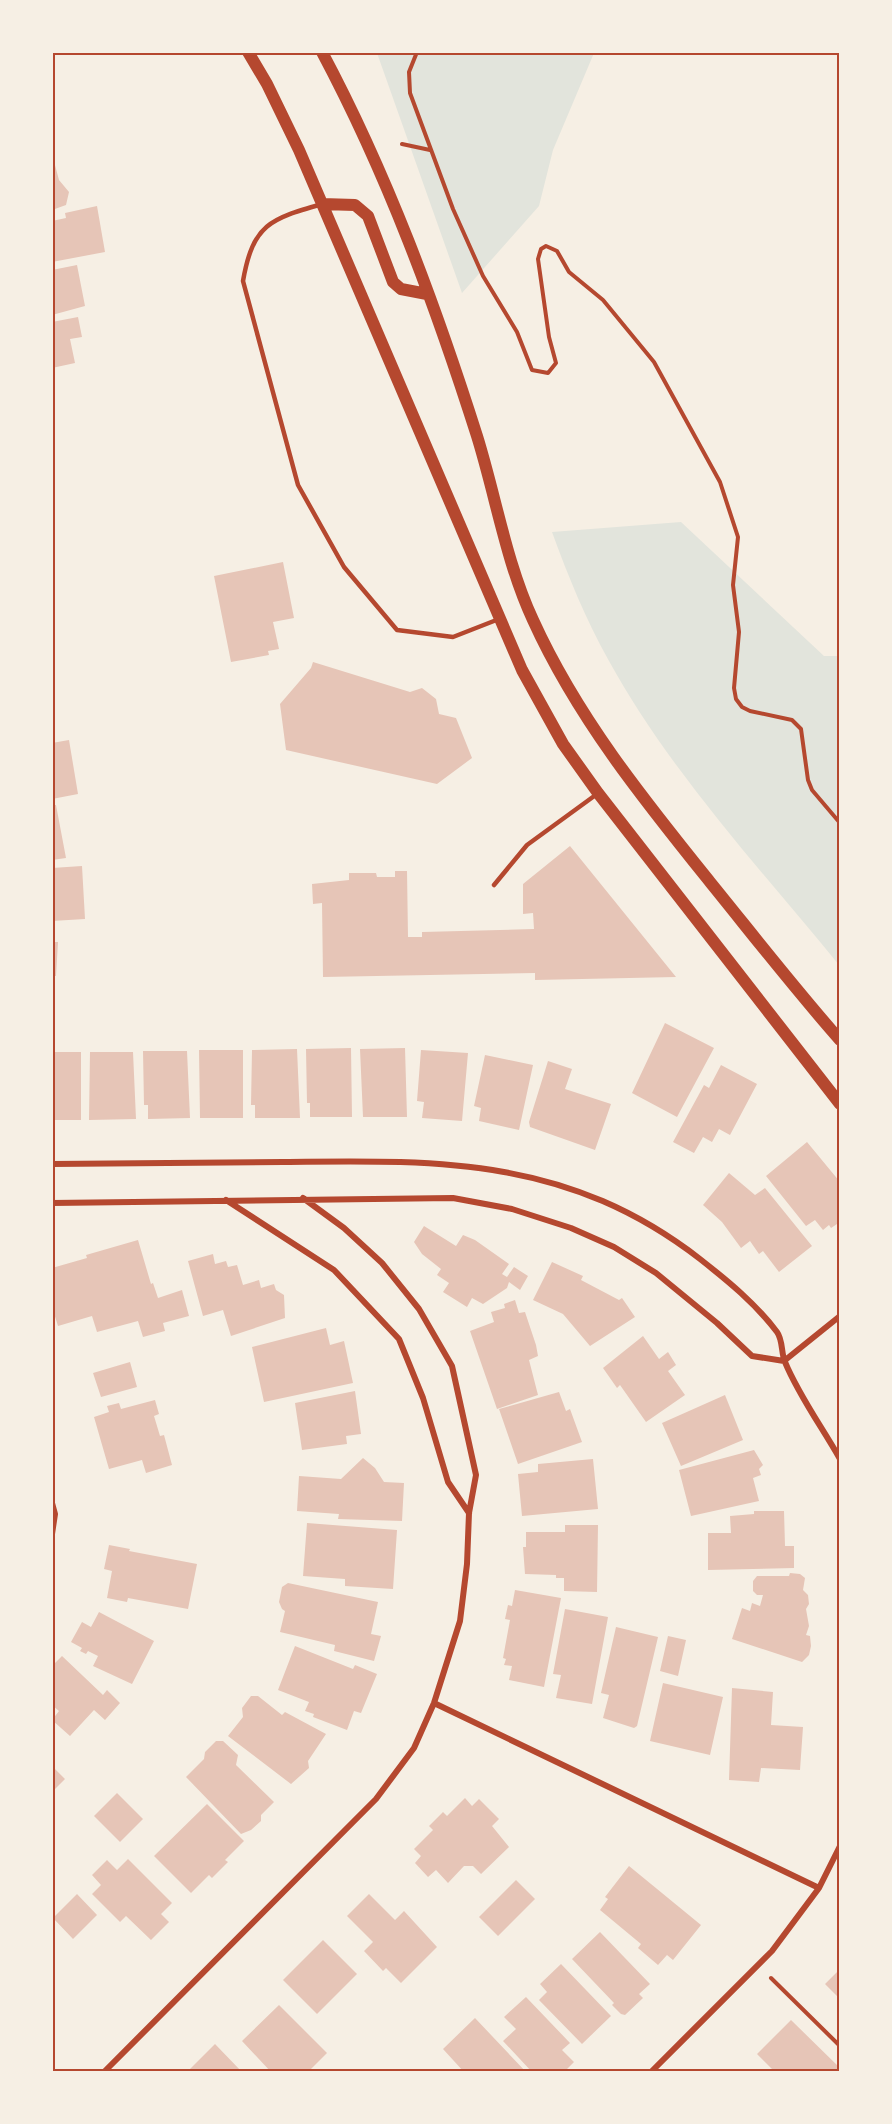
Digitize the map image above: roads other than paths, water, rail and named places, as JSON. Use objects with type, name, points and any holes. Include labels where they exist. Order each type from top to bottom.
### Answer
[{"type":"main road","points":[[248,52],[267,84],[322,204],[522,670],[558,735],[598,793],[840,1104]]},
{"type":"main road","points":[[322,52],[357,118],[386,183],[477,436],[521,593],[564,681],[617,764],[654,813],[840,1041]]},
{"type":"main road","points":[[322,204],[355,205],[368,216],[393,282],[401,288],[427,294]]},
{"type":"street","points":[[52,1164],[384,1161],[471,1165],[523,1175],[582,1191],[634,1215],[681,1245],[738,1289],[779,1334],[784,1361],[840,1459]]},
{"type":"street","points":[[104,2072],[376,1799],[414,1748],[434,1703],[459,1621],[468,1564],[469,1513],[476,1475],[452,1366],[419,1309],[382,1263],[344,1228],[303,1198]]},
{"type":"street","points":[[52,1203],[303,1198],[453,1198],[512,1209],[571,1228],[614,1247],[656,1273],[717,1323],[752,1356],[784,1361],[840,1316]]},
{"type":"street","points":[[225,1199],[334,1270],[399,1339],[423,1398],[448,1482],[469,1513]]},
{"type":"street","points":[[52,1503],[55,1514],[52,1534]]},
{"type":"street","points":[[434,1703],[819,1888]]},
{"type":"street","points":[[651,2072],[772,1951],[819,1888],[840,1846]]},
{"type":"lane","points":[[322,204],[294,212],[264,226],[248,254],[243,281],[298,485],[344,567],[397,630],[453,637],[499,619]]},
{"type":"lane","points":[[494,885],[527,845],[598,793]]}]
